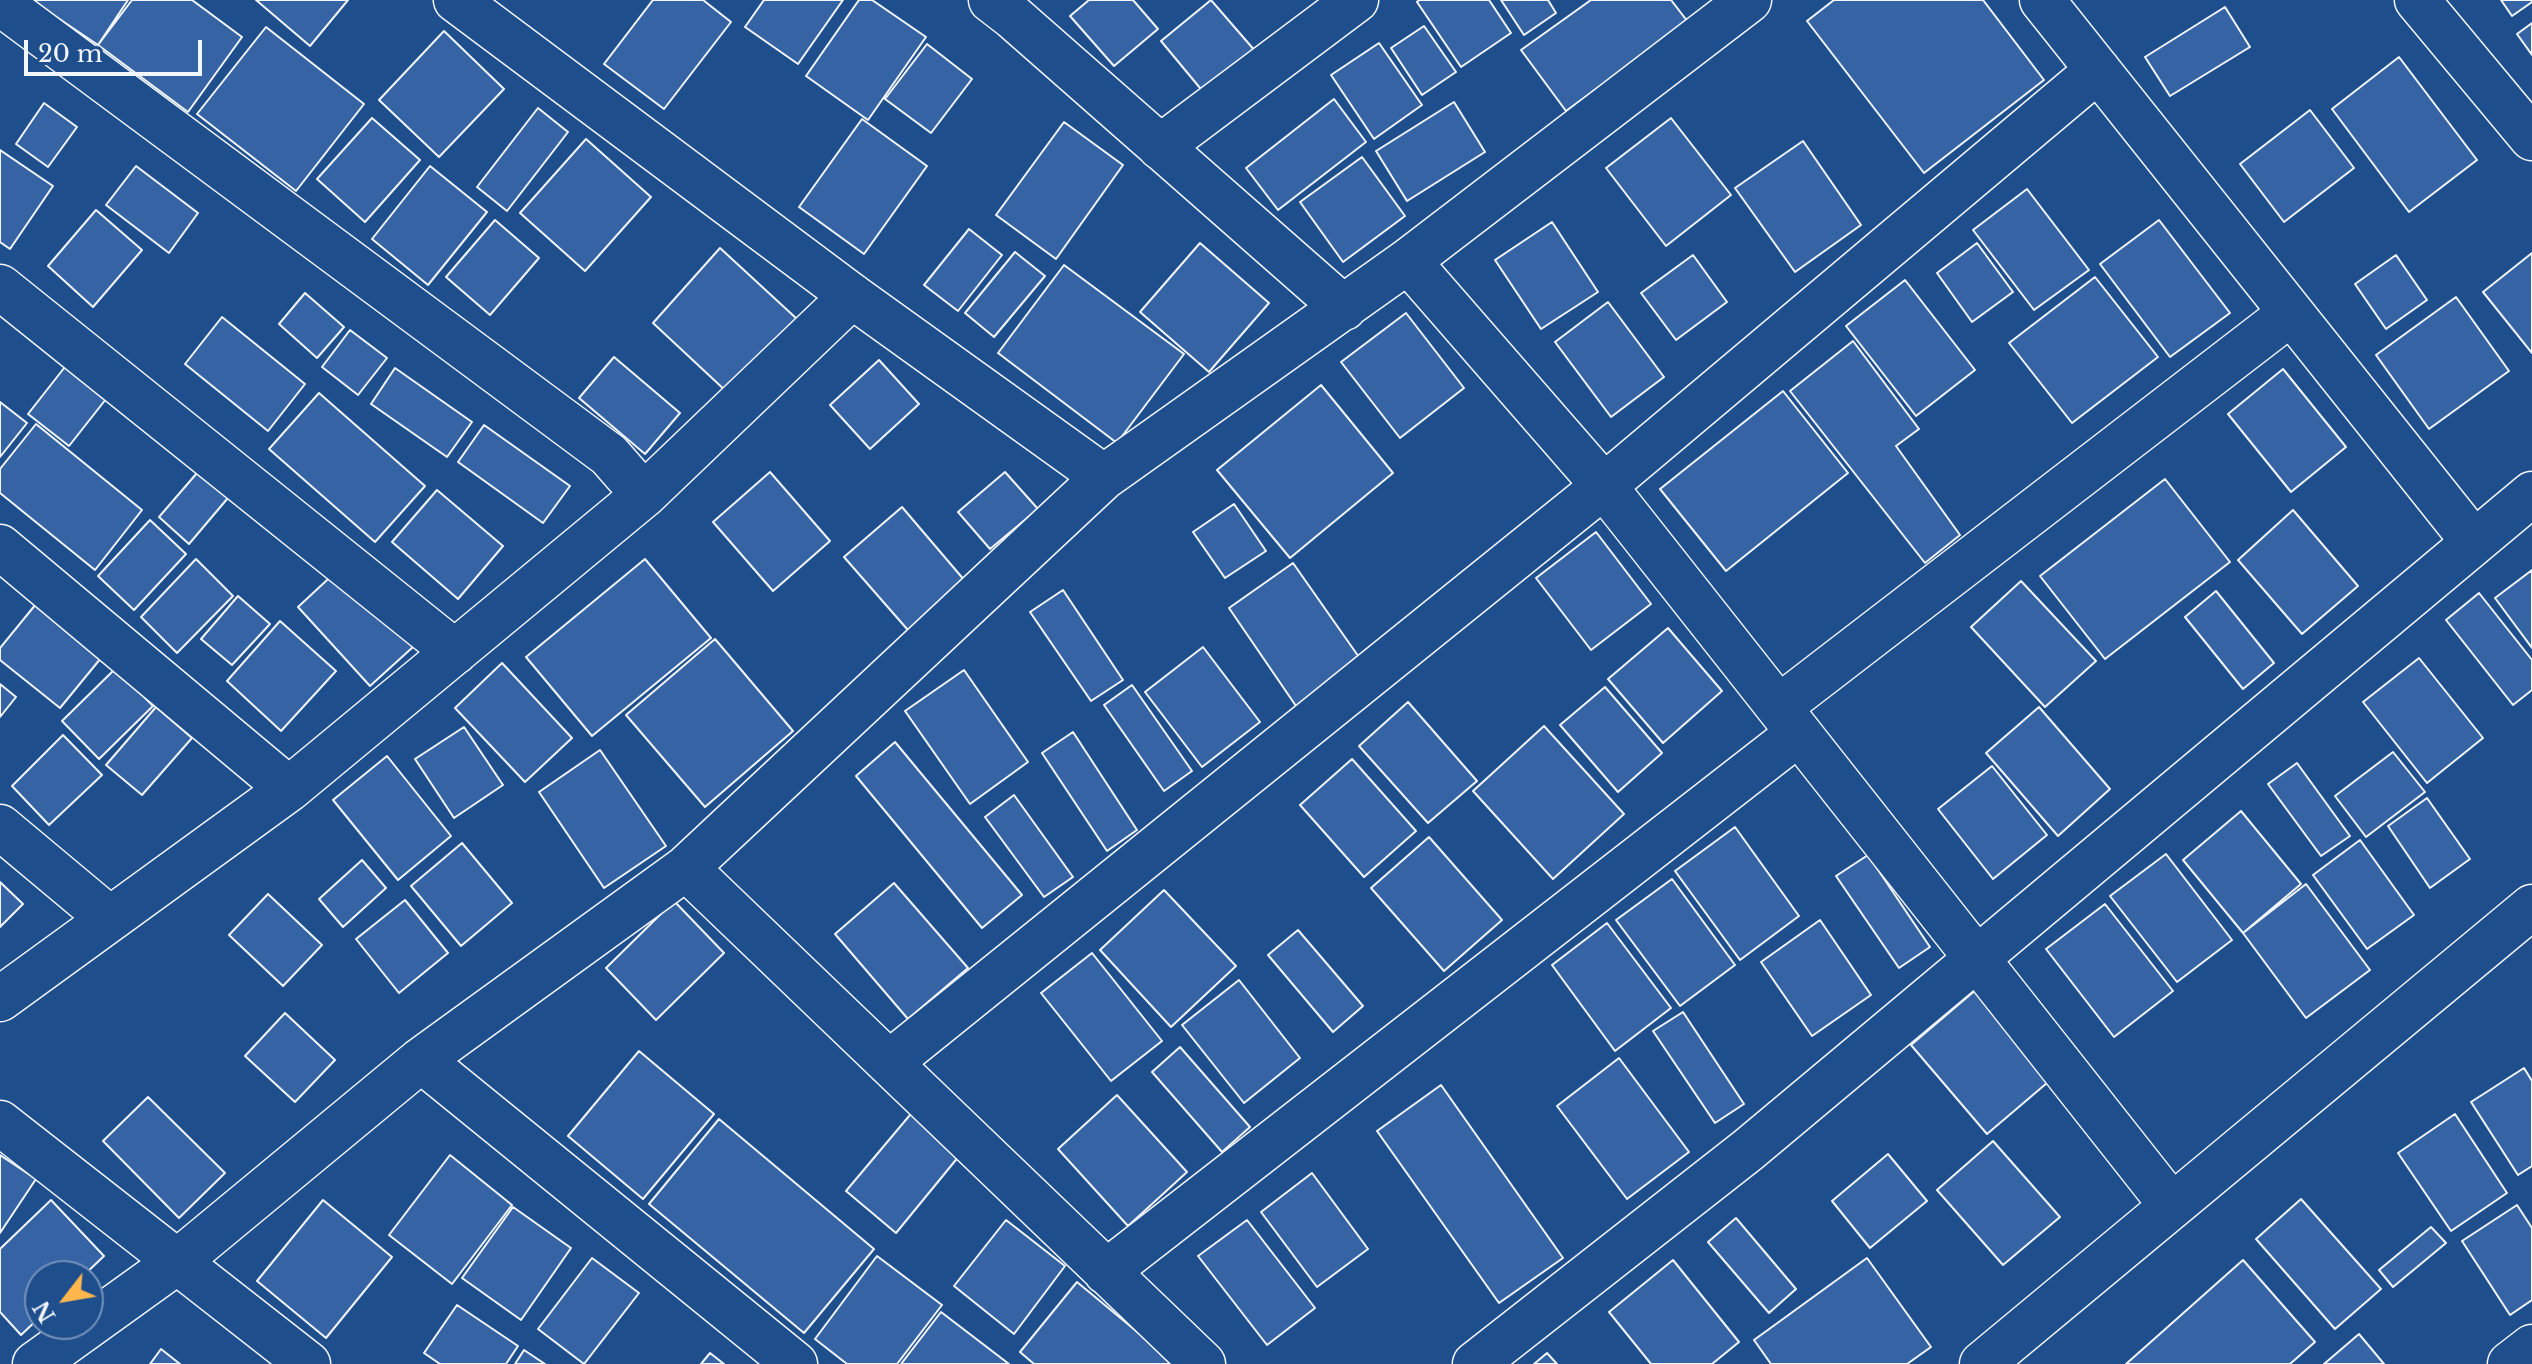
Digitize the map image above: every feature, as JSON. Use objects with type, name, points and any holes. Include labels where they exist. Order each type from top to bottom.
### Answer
[{"type":"street","points":[[456,0],[852,296],[1104,477]]},
{"type":"street","points":[[1160,147],[1356,0]]},
{"type":"street","points":[[35,1364],[177,1262],[421,1060],[686,868],[1104,477],[1408,261],[1749,0]]},
{"type":"street","points":[[2042,0],[2473,541]]},
{"type":"street","points":[[2417,0],[2532,138]]},
{"type":"street","points":[[0,3],[609,455],[644,495]]},
{"type":"street","points":[[1013,6],[1160,147],[1344,308]]},
{"type":"street","points":[[889,1063],[1604,486],[2098,70]]},
{"type":"street","points":[[1408,261],[1604,486],[2172,1206]]},
{"type":"street","points":[[0,287],[455,652]]},
{"type":"street","points":[[0,999],[289,789],[644,495],[852,296]]},
{"type":"street","points":[[1106,1272],[2291,313]]},
{"type":"street","points":[[1475,1364],[1748,1150],[2532,494]]},
{"type":"street","points":[[0,547],[289,789]]},
{"type":"street","points":[[0,827],[110,919]]},
{"type":"street","points":[[686,868],[1203,1364]]},
{"type":"street","points":[[1982,1364],[2532,907]]},
{"type":"street","points":[[421,1060],[795,1364]]},
{"type":"street","points":[[0,1123],[308,1364]]},
{"type":"street","points":[[2510,1364],[2532,1347]]},
{"type":"building","points":[[31,0],[128,0],[98,45]]},
{"type":"building","points":[[132,0],[192,0],[242,37],[188,112],[98,45]]},
{"type":"building","points":[[256,0],[348,0],[310,46]]},
{"type":"building","points":[[653,0],[703,0],[731,22],[664,109],[604,64]]},
{"type":"building","points":[[764,0],[843,0],[798,64],[745,27]]},
{"type":"building","points":[[859,0],[872,0],[926,37],[868,120],[806,76]]},
{"type":"building","points":[[1089,0],[1133,0],[1158,29],[1114,66],[1070,16]]},
{"type":"building","points":[[1211,0],[1256,52],[1205,94],[1161,41]]},
{"type":"building","points":[[1489,0],[1511,33],[1461,67],[1417,2]]},
{"type":"building","points":[[1501,0],[1548,0],[1556,13],[1524,35]]},
{"type":"building","points":[[1591,0],[1671,0],[1688,22],[1566,111],[1521,50]]},
{"type":"building","points":[[1834,0],[1983,0],[2044,80],[1924,173],[1807,21]]},
{"type":"building","points":[[2501,0],[2532,0],[2532,2],[2512,16]]},
{"type":"building","points":[[2225,7],[2250,47],[2170,96],[2145,57]]},
{"type":"building","points":[[2532,23],[2532,55],[2517,34]]},
{"type":"building","points":[[1424,26],[1456,72],[1422,95],[1391,48]]},
{"type":"building","points":[[266,27],[364,104],[296,191],[197,114]]},
{"type":"building","points":[[444,31],[504,89],[439,157],[379,100]]},
{"type":"building","points":[[1379,43],[1422,105],[1374,139],[1331,75]]},
{"type":"building","points":[[927,44],[972,79],[931,133],[885,99]]},
{"type":"building","points":[[2399,57],[2477,160],[2409,212],[2332,109]]},
{"type":"building","points":[[1334,99],[1366,142],[1278,210],[1246,168]]},
{"type":"building","points":[[1454,102],[1485,152],[1407,201],[1376,151]]},
{"type":"building","points":[[44,103],[77,127],[48,167],[16,144]]},
{"type":"building","points":[[538,108],[568,132],[507,211],[477,187]]},
{"type":"building","points":[[2310,110],[2354,168],[2284,222],[2240,164]]},
{"type":"building","points":[[372,118],[420,160],[365,222],[317,179]]},
{"type":"building","points":[[1671,118],[1731,195],[1666,246],[1606,168]]},
{"type":"building","points":[[862,119],[927,166],[864,254],[799,207]]},
{"type":"building","points":[[1064,122],[1123,165],[1056,259],[996,215]]},
{"type":"building","points":[[586,139],[651,197],[585,271],[520,213]]},
{"type":"building","points":[[1803,141],[1861,225],[1795,272],[1735,188]]},
{"type":"building","points":[[0,150],[53,186],[10,249],[0,242]]},
{"type":"building","points":[[1362,157],[1405,216],[1343,262],[1300,202]]},
{"type":"building","points":[[136,166],[198,213],[169,253],[106,205]]},
{"type":"building","points":[[430,166],[487,212],[428,285],[372,239]]},
{"type":"building","points":[[2027,189],[2089,270],[2034,310],[1973,230]]},
{"type":"building","points":[[96,210],[142,250],[93,307],[48,266]]},
{"type":"building","points":[[495,220],[539,258],[490,315],[446,277]]},
{"type":"building","points":[[2159,220],[2230,313],[2170,357],[2100,264]]},
{"type":"building","points":[[1552,222],[1598,292],[1541,329],[1495,260]]},
{"type":"building","points":[[969,229],[1002,255],[958,311],[924,285]]},
{"type":"building","points":[[1200,243],[1269,303],[1209,372],[1140,312]]},
{"type":"building","points":[[1977,243],[2013,292],[1972,322],[1937,273]]},
{"type":"building","points":[[720,248],[797,319],[728,393],[653,323]]},
{"type":"building","points":[[1015,252],[1045,276],[994,337],[965,313]]},
{"type":"building","points":[[2532,253],[2532,353],[2483,292]]},
{"type":"building","points":[[1693,255],[1727,302],[1676,340],[1641,293]]},
{"type":"building","points":[[2396,255],[2427,300],[2386,329],[2355,284]]},
{"type":"building","points":[[1064,265],[1184,354],[1117,443],[998,353]]},
{"type":"building","points":[[2095,277],[2158,357],[2072,423],[2009,343]]},
{"type":"building","points":[[1905,280],[1975,370],[1916,416],[1846,326]]},
{"type":"building","points":[[305,293],[344,327],[317,358],[279,324]]},
{"type":"building","points":[[2456,297],[2509,371],[2429,429],[2376,355]]},
{"type":"building","points":[[1608,302],[1664,377],[1611,417],[1555,342]]},
{"type":"building","points":[[1406,313],[1464,388],[1400,438],[1341,362]]},
{"type":"building","points":[[222,317],[305,384],[268,431],[185,364]]},
{"type":"building","points":[[350,330],[387,358],[358,395],[322,367]]},
{"type":"building","points":[[1853,341],[1919,429],[1896,446],[1960,535],[1925,563],[1790,391]]},
{"type":"building","points":[[614,357],[680,413],[645,454],[579,398]]},
{"type":"building","points":[[879,360],[919,404],[870,449],[830,405]]},
{"type":"building","points":[[68,363],[110,394],[69,446],[28,414]]},
{"type":"building","points":[[395,368],[472,422],[447,457],[371,404]]},
{"type":"building","points":[[2283,369],[2346,447],[2291,492],[2228,414]]},
{"type":"building","points":[[1321,385],[1393,473],[1290,558],[1217,470]]},
{"type":"building","points":[[1783,391],[1848,473],[1726,571],[1660,489]]},
{"type":"building","points":[[319,393],[425,486],[375,542],[269,449]]},
{"type":"building","points":[[0,402],[27,423],[0,457]]},
{"type":"building","points":[[36,424],[142,510],[95,570],[0,493],[0,469]]},
{"type":"building","points":[[484,425],[570,486],[543,523],[458,462]]},
{"type":"building","points":[[203,466],[233,492],[189,544],[159,517]]},
{"type":"building","points":[[770,472],[830,541],[773,591],[713,522]]},
{"type":"building","points":[[1005,472],[1038,509],[990,549],[958,512]]},
{"type":"building","points":[[2165,479],[2230,562],[2105,659],[2040,576]]},
{"type":"building","points":[[437,490],[503,546],[458,599],[392,542]]},
{"type":"building","points":[[1234,504],[1266,551],[1225,578],[1193,532]]},
{"type":"building","points":[[902,507],[971,588],[914,637],[844,557]]},
{"type":"building","points":[[2293,510],[2358,586],[2302,634],[2238,560]]},
{"type":"building","points":[[150,520],[186,554],[134,610],[98,576]]},
{"type":"building","points":[[1596,532],[1651,604],[1591,650],[1536,578]]},
{"type":"building","points":[[196,559],[233,596],[177,653],[141,617]]},
{"type":"building","points":[[645,559],[711,638],[592,736],[526,657]]},
{"type":"building","points":[[1293,563],[1361,660],[1296,706],[1229,608]]},
{"type":"building","points":[[340,568],[413,647],[370,686],[298,607]]},
{"type":"building","points":[[2532,570],[2532,648],[2495,598]]},
{"type":"building","points":[[2021,581],[2096,661],[2045,707],[1971,627]]},
{"type":"building","points":[[1063,590],[1123,680],[1091,701],[1030,612]]},
{"type":"building","points":[[2216,591],[2274,663],[2243,689],[2185,617]]},
{"type":"building","points":[[2479,593],[2532,660],[2532,690],[2513,705],[2446,620]]},
{"type":"building","points":[[238,596],[270,624],[232,665],[201,639]]},
{"type":"building","points":[[36,604],[101,658],[60,708],[0,660],[0,648]]},
{"type":"building","points":[[280,621],[336,671],[281,731],[227,681]]},
{"type":"building","points":[[1668,628],[1722,691],[1663,743],[1608,679]]},
{"type":"building","points":[[715,639],[793,731],[705,807],[626,715]]},
{"type":"building","points":[[1203,647],[1260,722],[1202,767],[1145,692]]},
{"type":"building","points":[[2419,658],[2483,738],[2427,783],[2363,702]]},
{"type":"building","points":[[502,663],[572,738],[525,782],[455,708]]},
{"type":"building","points":[[116,668],[153,706],[99,759],[62,721]]},
{"type":"building","points":[[964,670],[1028,762],[970,804],[905,711]]},
{"type":"building","points":[[0,684],[16,697],[0,717]]},
{"type":"building","points":[[1132,685],[1192,771],[1164,791],[1104,705]]},
{"type":"building","points":[[1605,687],[1662,753],[1618,792],[1560,725]]},
{"type":"building","points":[[1408,702],[1477,781],[1428,823],[1359,746]]},
{"type":"building","points":[[156,707],[192,738],[142,795],[106,765]]},
{"type":"building","points":[[2039,707],[2110,789],[2058,836],[1986,753]]},
{"type":"building","points":[[1544,726],[1624,814],[1553,879],[1473,791]]},
{"type":"building","points":[[464,727],[503,785],[454,818],[415,759]]},
{"type":"building","points":[[1073,732],[1137,830],[1107,851],[1042,753]]},
{"type":"building","points":[[63,735],[102,775],[49,825],[12,786]]},
{"type":"building","points":[[895,742],[1022,895],[982,928],[856,776]]},
{"type":"building","points":[[600,750],[666,846],[604,888],[539,792]]},
{"type":"building","points":[[2393,752],[2425,792],[2366,837],[2335,796]]},
{"type":"building","points":[[387,756],[451,836],[398,880],[333,800]]},
{"type":"building","points":[[1352,759],[1416,831],[1364,877],[1300,805]]},
{"type":"building","points":[[2297,763],[2350,836],[2321,856],[2268,784]]},
{"type":"building","points":[[1992,766],[2047,835],[1993,879],[1938,809]]},
{"type":"building","points":[[1014,795],[1073,877],[1044,897],[985,817]]},
{"type":"building","points":[[2427,798],[2470,859],[2430,888],[2388,826]]},
{"type":"building","points":[[2241,811],[2301,884],[2243,933],[2183,860]]},
{"type":"building","points":[[1735,827],[1799,916],[1740,960],[1675,871]]},
{"type":"building","points":[[1429,837],[1502,920],[1444,971],[1371,888]]},
{"type":"building","points":[[2360,840],[2414,915],[2367,949],[2313,875]]},
{"type":"building","points":[[462,843],[512,903],[461,946],[411,886]]},
{"type":"building","points":[[2166,854],[2232,940],[2177,982],[2110,896]]},
{"type":"building","points":[[1868,855],[1930,947],[1899,968],[1836,876]]},
{"type":"building","points":[[362,860],[386,888],[343,927],[319,899]]},
{"type":"building","points":[[1672,879],[1735,965],[1680,1006],[1616,920]]},
{"type":"building","points":[[0,882],[23,904],[0,927]]},
{"type":"building","points":[[894,883],[968,968],[908,1019],[835,934]]},
{"type":"building","points":[[2306,884],[2370,970],[2306,1018],[2243,933]]},
{"type":"building","points":[[1164,890],[1236,966],[1171,1027],[1100,950]]},
{"type":"building","points":[[268,894],[322,945],[283,986],[229,935]]},
{"type":"building","points":[[405,900],[448,953],[399,993],[356,939]]},
{"type":"building","points":[[674,901],[724,953],[656,1020],[606,968]]},
{"type":"building","points":[[2105,904],[2173,991],[2114,1037],[2046,949]]},
{"type":"building","points":[[1820,920],[1871,995],[1812,1036],[1761,962]]},
{"type":"building","points":[[1607,923],[1671,1008],[1615,1051],[1552,965]]},
{"type":"building","points":[[1298,930],[1363,1006],[1333,1032],[1268,955]]},
{"type":"building","points":[[1092,953],[1162,1041],[1111,1081],[1041,993]]},
{"type":"building","points":[[1239,980],[1300,1058],[1244,1103],[1182,1025]]},
{"type":"building","points":[[1978,988],[2054,1077],[1987,1134],[1911,1045]]},
{"type":"building","points":[[1683,1012],[1744,1104],[1715,1123],[1653,1031]]},
{"type":"building","points":[[285,1013],[335,1060],[295,1102],[245,1056]]},
{"type":"building","points":[[1180,1047],[1250,1127],[1222,1152],[1152,1072]]},
{"type":"building","points":[[639,1051],[714,1114],[643,1199],[568,1136]]},
{"type":"building","points":[[1619,1058],[1689,1152],[1627,1199],[1557,1106]]},
{"type":"building","points":[[2524,1068],[2532,1081],[2532,1166],[2518,1175],[2471,1102]]},
{"type":"building","points":[[1441,1085],[1563,1258],[1499,1303],[1377,1131]]},
{"type":"building","points":[[1117,1095],[1187,1172],[1128,1226],[1058,1149]]},
{"type":"building","points":[[148,1097],[225,1173],[179,1218],[103,1141]]},
{"type":"building","points":[[915,1109],[964,1150],[896,1233],[846,1191]]},
{"type":"building","points":[[2455,1114],[2507,1193],[2451,1231],[2398,1153]]},
{"type":"building","points":[[719,1119],[874,1249],[804,1333],[649,1204]]},
{"type":"building","points":[[1993,1141],[2060,1217],[2003,1265],[1937,1190]]},
{"type":"building","points":[[1888,1154],[1927,1201],[1870,1248],[1832,1201]]},
{"type":"building","points":[[0,1155],[36,1179],[0,1233]]},
{"type":"building","points":[[450,1155],[512,1205],[452,1284],[389,1235]]},
{"type":"building","points":[[1312,1173],[1368,1249],[1317,1287],[1261,1212]]},
{"type":"building","points":[[2301,1199],[2381,1289],[2335,1329],[2256,1239]]},
{"type":"building","points":[[51,1200],[104,1256],[100,1260],[24,1260],[24,1332],[21,1335],[0,1312],[0,1249]]},
{"type":"building","points":[[323,1200],[392,1257],[326,1338],[257,1281]]},
{"type":"building","points":[[2517,1205],[2532,1228],[2532,1300],[2510,1315],[2462,1241]]},
{"type":"building","points":[[513,1207],[571,1248],[521,1320],[462,1278]]},
{"type":"building","points":[[1736,1218],[1796,1289],[1769,1313],[1708,1242]]},
{"type":"building","points":[[1006,1220],[1065,1266],[1014,1334],[954,1286]]},
{"type":"building","points":[[1247,1220],[1315,1308],[1267,1345],[1198,1256]]},
{"type":"building","points":[[2431,1227],[2446,1243],[2393,1287],[2379,1270]]},
{"type":"building","points":[[877,1256],[942,1305],[897,1364],[847,1364],[815,1339]]},
{"type":"building","points":[[592,1258],[639,1293],[584,1364],[538,1329]]},
{"type":"building","points":[[1867,1258],[1931,1347],[1907,1364],[1771,1364],[1754,1340]]},
{"type":"building","points":[[1673,1260],[1739,1342],[1712,1364],[1651,1364],[1609,1312]]},
{"type":"building","points":[[2243,1260],[2315,1342],[2290,1364],[2126,1364]]},
{"type":"building","points":[[1077,1282],[1176,1364],[1034,1364],[1020,1352]]},
{"type":"building","points":[[457,1305],[518,1346],[506,1364],[440,1364],[424,1353]]},
{"type":"building","points":[[941,1312],[1009,1364],[901,1364]]},
{"type":"building","points":[[2359,1334],[2384,1364],[2324,1364]]},
{"type":"building","points":[[161,1349],[180,1364],[150,1364]]},
{"type":"building","points":[[524,1350],[545,1364],[515,1364]]},
{"type":"building","points":[[710,1353],[724,1364],[701,1364]]},
{"type":"building","points":[[1547,1353],[1557,1364],[1534,1364]]}]
